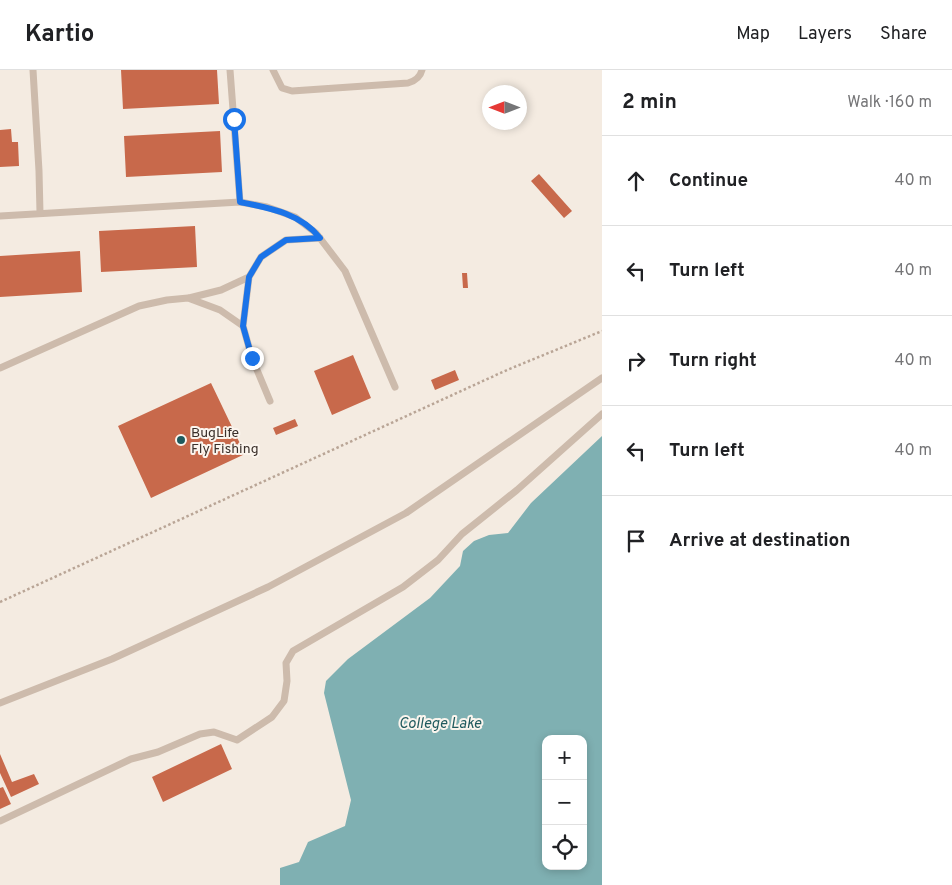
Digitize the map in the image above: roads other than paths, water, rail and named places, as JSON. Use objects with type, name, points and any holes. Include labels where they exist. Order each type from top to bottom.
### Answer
[{"type":"lane","points":[[33,70],[40,213]]},
{"type":"lane","points":[[230,70],[240,202]]},
{"type":"lane","points":[[272,70],[282,88],[292,91],[408,84],[419,78],[422,70]]},
{"type":"lane","points":[[0,216],[240,202],[267,207],[295,217],[320,238],[345,271],[395,387]]},
{"type":"lane","points":[[270,401],[252,358],[243,326],[249,277],[261,257],[286,240],[320,238]]},
{"type":"lane","points":[[0,368],[139,306],[188,298],[221,290],[249,277]]},
{"type":"lane","points":[[188,298],[220,310],[243,326]]},
{"type":"lane","points":[[0,703],[112,659],[268,587],[406,513],[602,378]]},
{"type":"lane","points":[[0,820],[131,758],[158,752],[200,734],[214,732],[236,740],[272,717],[284,701],[287,681],[286,664],[293,651],[403,587],[438,560],[462,534],[517,490],[602,414]]},
{"type":"water","name":"College Lake","points":[[602,436],[602,885],[280,885],[280,868],[299,862],[308,842],[345,826],[351,800],[324,693],[326,681],[348,659],[430,598],[460,566],[463,551],[474,541],[489,535],[508,533],[531,503]]},
{"type":"place","name":"BugLife Fly Fishing","points":[[181,440]]}]
